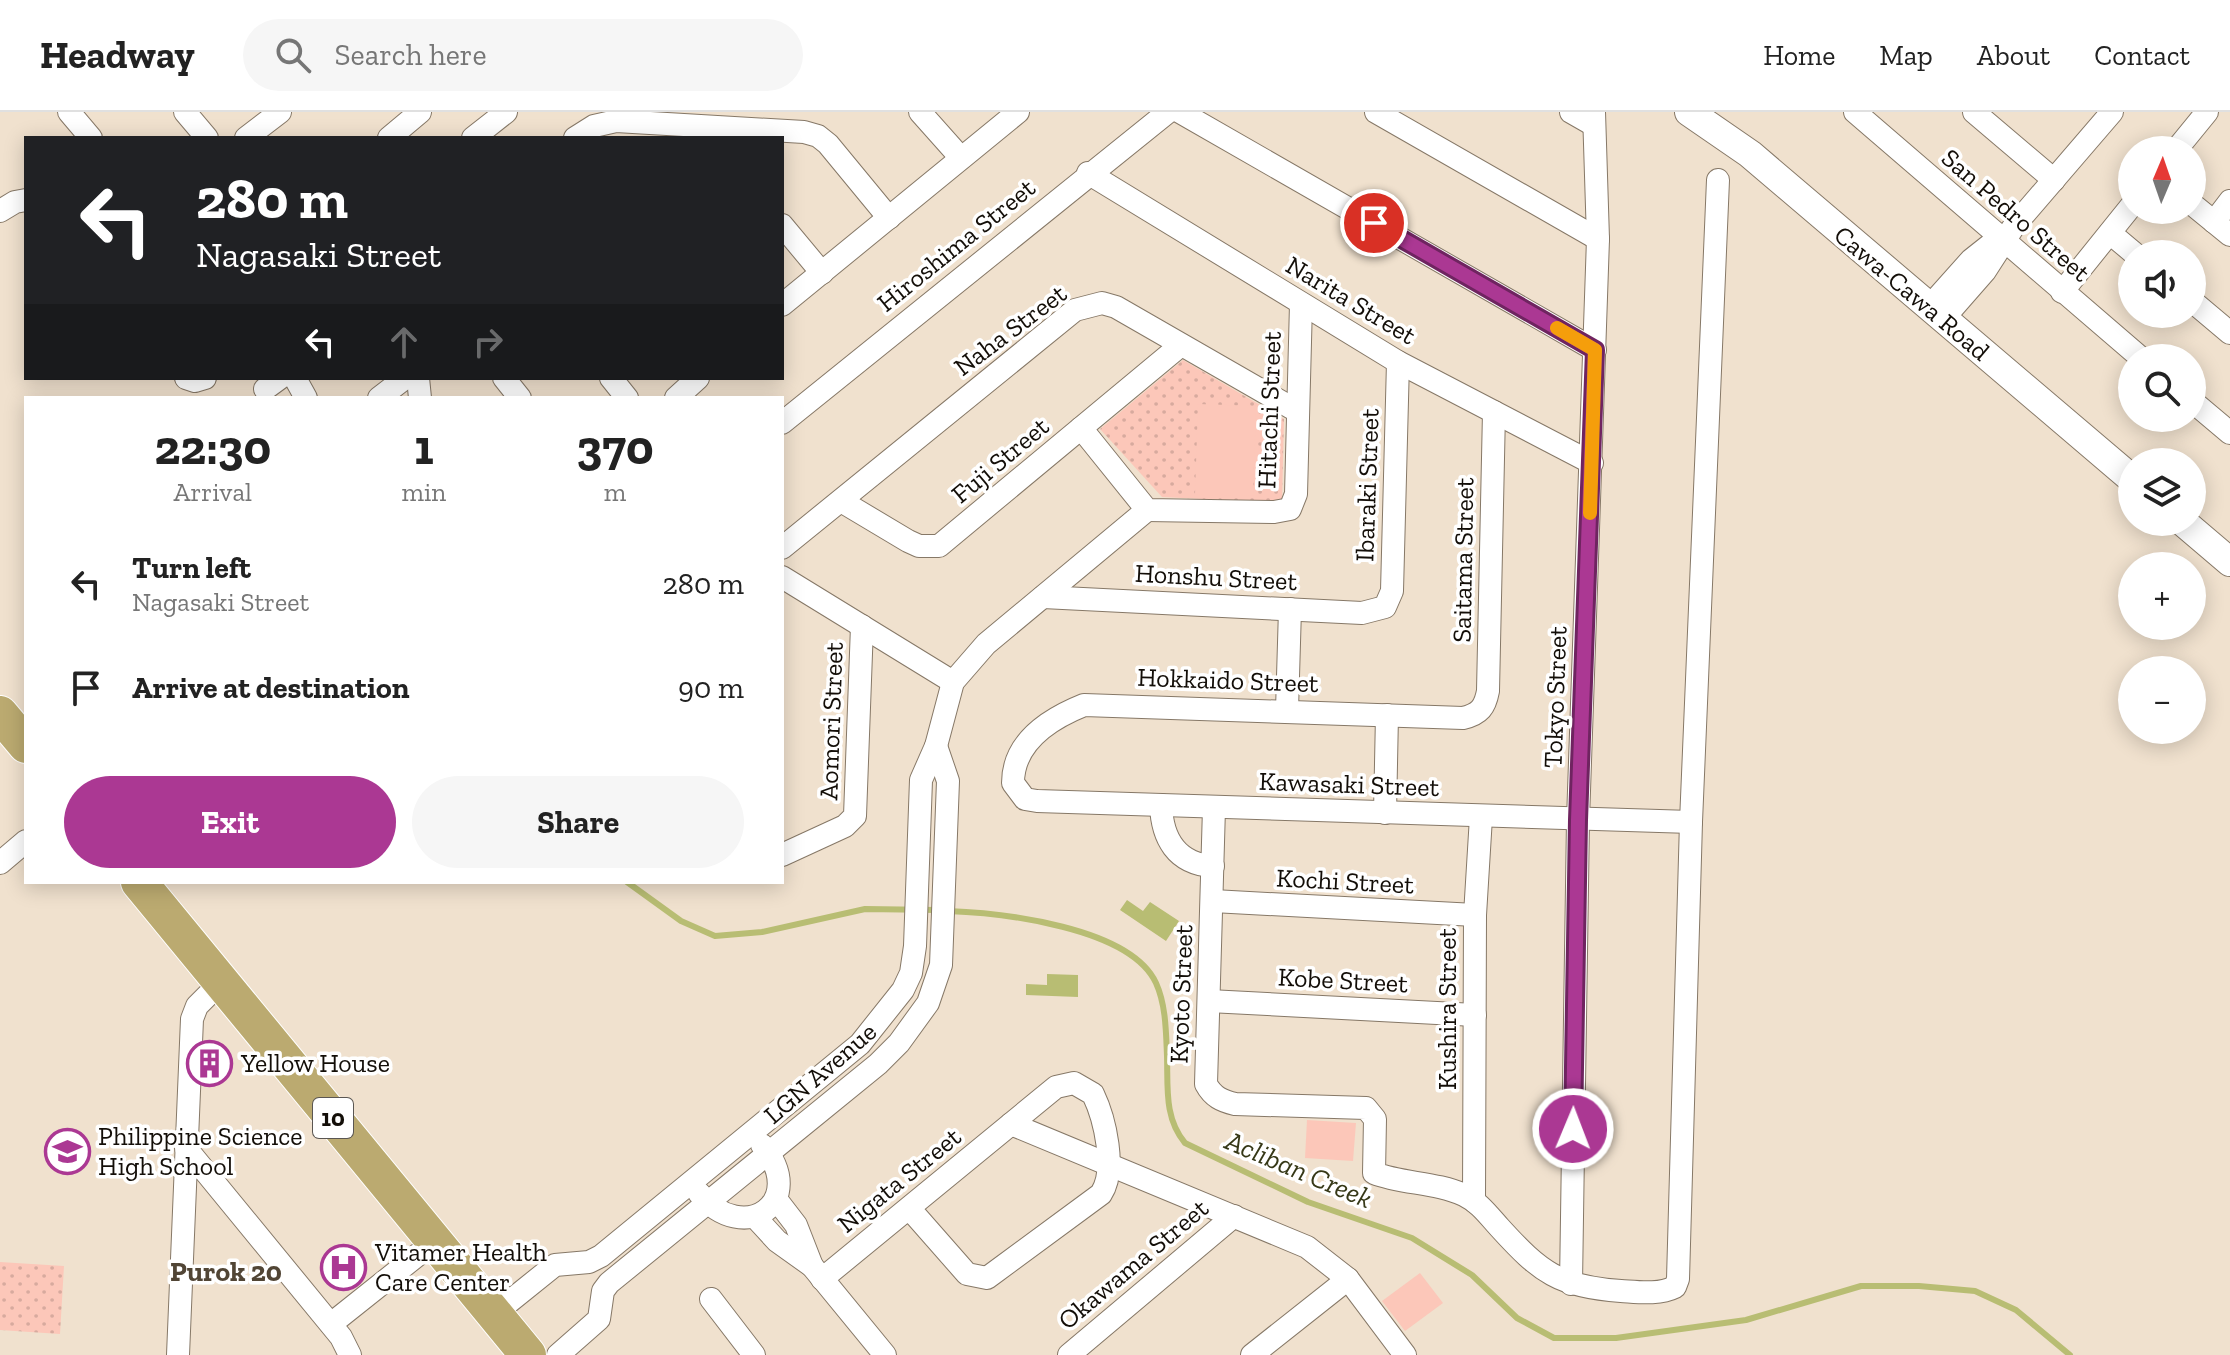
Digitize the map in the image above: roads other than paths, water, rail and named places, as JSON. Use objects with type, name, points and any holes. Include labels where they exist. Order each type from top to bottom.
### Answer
[{"type":"highway","points":[[0,714],[24,743]]},
{"type":"highway","name":"10","points":[[141,884],[528,1355]]},
{"type":"street","points":[[69,112],[89,136]]},
{"type":"street","points":[[185,112],[205,136]]},
{"type":"street","points":[[249,136],[280,112]]},
{"type":"street","points":[[476,136],[506,112]]},
{"type":"street","points":[[920,112],[961,158]]},
{"type":"street","points":[[784,303],[1018,112]]},
{"type":"street","name":"Hiroshima Street","points":[[784,421],[1088,173],[1168,112]]},
{"type":"street","points":[[1180,112],[1595,350]]},
{"type":"street","points":[[1376,112],[1598,239]]},
{"type":"street","points":[[1571,112],[1593,118]]},
{"type":"street","name":"Cawa-Cawa Road","points":[[1689,112],[1750,154],[2118,467]]},
{"type":"street","name":"San Pedro Street","points":[[1855,112],[2005,236],[2062,292],[2124,344]]},
{"type":"street","points":[[1974,112],[2054,180]]},
{"type":"street","points":[[2187,136],[2207,112]]},
{"type":"street","points":[[1936,313],[1985,271],[2005,236],[2054,180],[2101,116]]},
{"type":"street","name":"Tokyo Street","points":[[1571,1284],[1578,820],[1598,239],[1593,118]]},
{"type":"street","points":[[578,136],[594,126],[616,121],[804,132],[818,136],[828,144],[889,218]]},
{"type":"street","name":"Narita Street","points":[[1088,173],[1398,362],[1592,463]]},
{"type":"street","points":[[1691,822],[1718,180]]},
{"type":"street","points":[[0,211],[24,200]]},
{"type":"street","points":[[2206,215],[2222,228],[2230,201]]},
{"type":"street","points":[[2062,292],[2118,223]]},
{"type":"street","points":[[784,227],[822,273]]},
{"type":"street","points":[[2110,233],[2118,240]]},
{"type":"street","name":"Naha Street","points":[[784,546],[1075,310],[1102,303],[1116,307],[1297,411]]},
{"type":"street","name":"Hitachi Street","points":[[1147,510],[1274,512],[1290,509],[1296,494],[1301,304]]},
{"type":"street","points":[[2206,313],[2230,333]]},
{"type":"street","name":"Fuji Street","points":[[841,501],[908,541],[919,546],[939,546],[1181,345]]},
{"type":"street","name":"Ibaraki Street","points":[[1385,607],[1392,591],[1398,362]]},
{"type":"street","points":[[382,396],[402,380]]},
{"type":"street","points":[[506,380],[518,396]]},
{"type":"street","points":[[613,380],[625,396]]},
{"type":"street","points":[[678,396],[696,380]]},
{"type":"street","name":"Saitama Street","points":[[1482,709],[1488,691],[1494,412]]},
{"type":"street","points":[[2206,413],[2230,433]]},
{"type":"street","points":[[1081,428],[1147,510]]},
{"type":"street","name":"LGN Avenue","points":[[494,1314],[549,1269],[589,1262],[601,1256],[878,1025],[911,973],[915,946],[921,780],[936,746],[953,682],[986,644],[1147,510]]},
{"type":"street","points":[[2199,536],[2230,562]]},
{"type":"street","points":[[784,578],[953,682]]},
{"type":"street","name":"Honshu Street","points":[[1043,597],[1362,613],[1385,607]]},
{"type":"street","points":[[1287,710],[1290,609]]},
{"type":"street","name":"Aomori Street","points":[[784,854],[845,826],[855,816],[862,626]]},
{"type":"street","name":"Hokkaido Street","points":[[1013,783],[1014,763],[1029,739],[1063,713],[1084,705],[1463,718],[1482,709]]},
{"type":"street","points":[[1385,813],[1387,715]]},
{"type":"street","name":"LGN Avenue","points":[[558,1355],[595,1326],[602,1312],[603,1291],[609,1283],[866,1074],[899,1043],[928,1003],[937,981],[942,947],[948,799],[948,781],[936,746]]},
{"type":"street","name":"Kawasaki Street","points":[[1013,783],[1025,799],[1037,801],[1691,822]]},
{"type":"street","points":[[1161,805],[1161,824],[1171,847],[1193,862],[1213,866]]},
{"type":"street","name":"Kyoto Street","points":[[1214,808],[1206,1084],[1217,1098],[1235,1104],[1366,1108],[1375,1119],[1374,1173],[1452,1191],[1474,1201],[1538,1269],[1571,1284],[1658,1292],[1675,1287],[1678,1279],[1691,822]]},
{"type":"street","name":"Kushira Street","points":[[1474,1201],[1475,915],[1481,817]]},
{"type":"street","points":[[0,863],[24,843]]},
{"type":"street","name":"Kochi Street","points":[[1213,901],[1475,915]]},
{"type":"street","points":[[911,973],[937,981]]},
{"type":"street","points":[[178,1355],[192,1019],[197,1006],[221,982]]},
{"type":"street","name":"Kobe Street","points":[[1209,1001],[1475,1015]]},
{"type":"street","points":[[848,1053],[866,1074]]},
{"type":"street","name":"Nigata Street","points":[[817,1272],[909,1208],[1056,1087],[1066,1083],[1082,1085],[1097,1102],[1108,1164]]},
{"type":"street","points":[[1011,1124],[1307,1247],[1348,1279],[1405,1355]]},
{"type":"street","points":[[690,1183],[707,1203],[725,1216],[755,1217],[776,1199],[781,1183],[769,1153],[751,1133]]},
{"type":"street","points":[[186,1148],[331,1324],[350,1355]]},
{"type":"street","points":[[909,1208],[967,1274],[987,1278],[1101,1194],[1109,1177],[1108,1164]]},
{"type":"street","points":[[776,1199],[796,1225],[817,1272]]},
{"type":"street","name":"Okawama Street","points":[[1069,1355],[1234,1216]]},
{"type":"street","points":[[755,1217],[777,1241],[817,1272],[885,1355]]},
{"type":"street","points":[[331,1324],[434,1242]]},
{"type":"street","points":[[570,1263],[602,1302]]},
{"type":"street","points":[[1252,1355],[1348,1279]]},
{"type":"street","points":[[711,1299],[754,1355]]},
{"type":"waterway","name":"Acliban Creek","points":[[630,884],[681,921],[715,936],[762,932],[865,909],[937,910]]},
{"type":"waterway","name":"Acliban Creek","points":[[948,911],[1031,920],[1093,936],[1120,948],[1142,964],[1159,991],[1165,1019],[1170,1113],[1185,1143],[1308,1202],[1412,1238],[1472,1275],[1517,1318],[1554,1338],[1616,1338],[1746,1320],[1861,1286],[1919,1286],[1975,1291],[2016,1310],[2070,1355]]},
{"type":"place","name":"Yellow House","points":[[210,1063]]},
{"type":"place","name":"Philippine Science High School","points":[[67,1151]]},
{"type":"place","name":"Vitamer Health Care Center","points":[[344,1267]]},
{"type":"district","name":"Purok 20","points":[[226,1271]]}]
